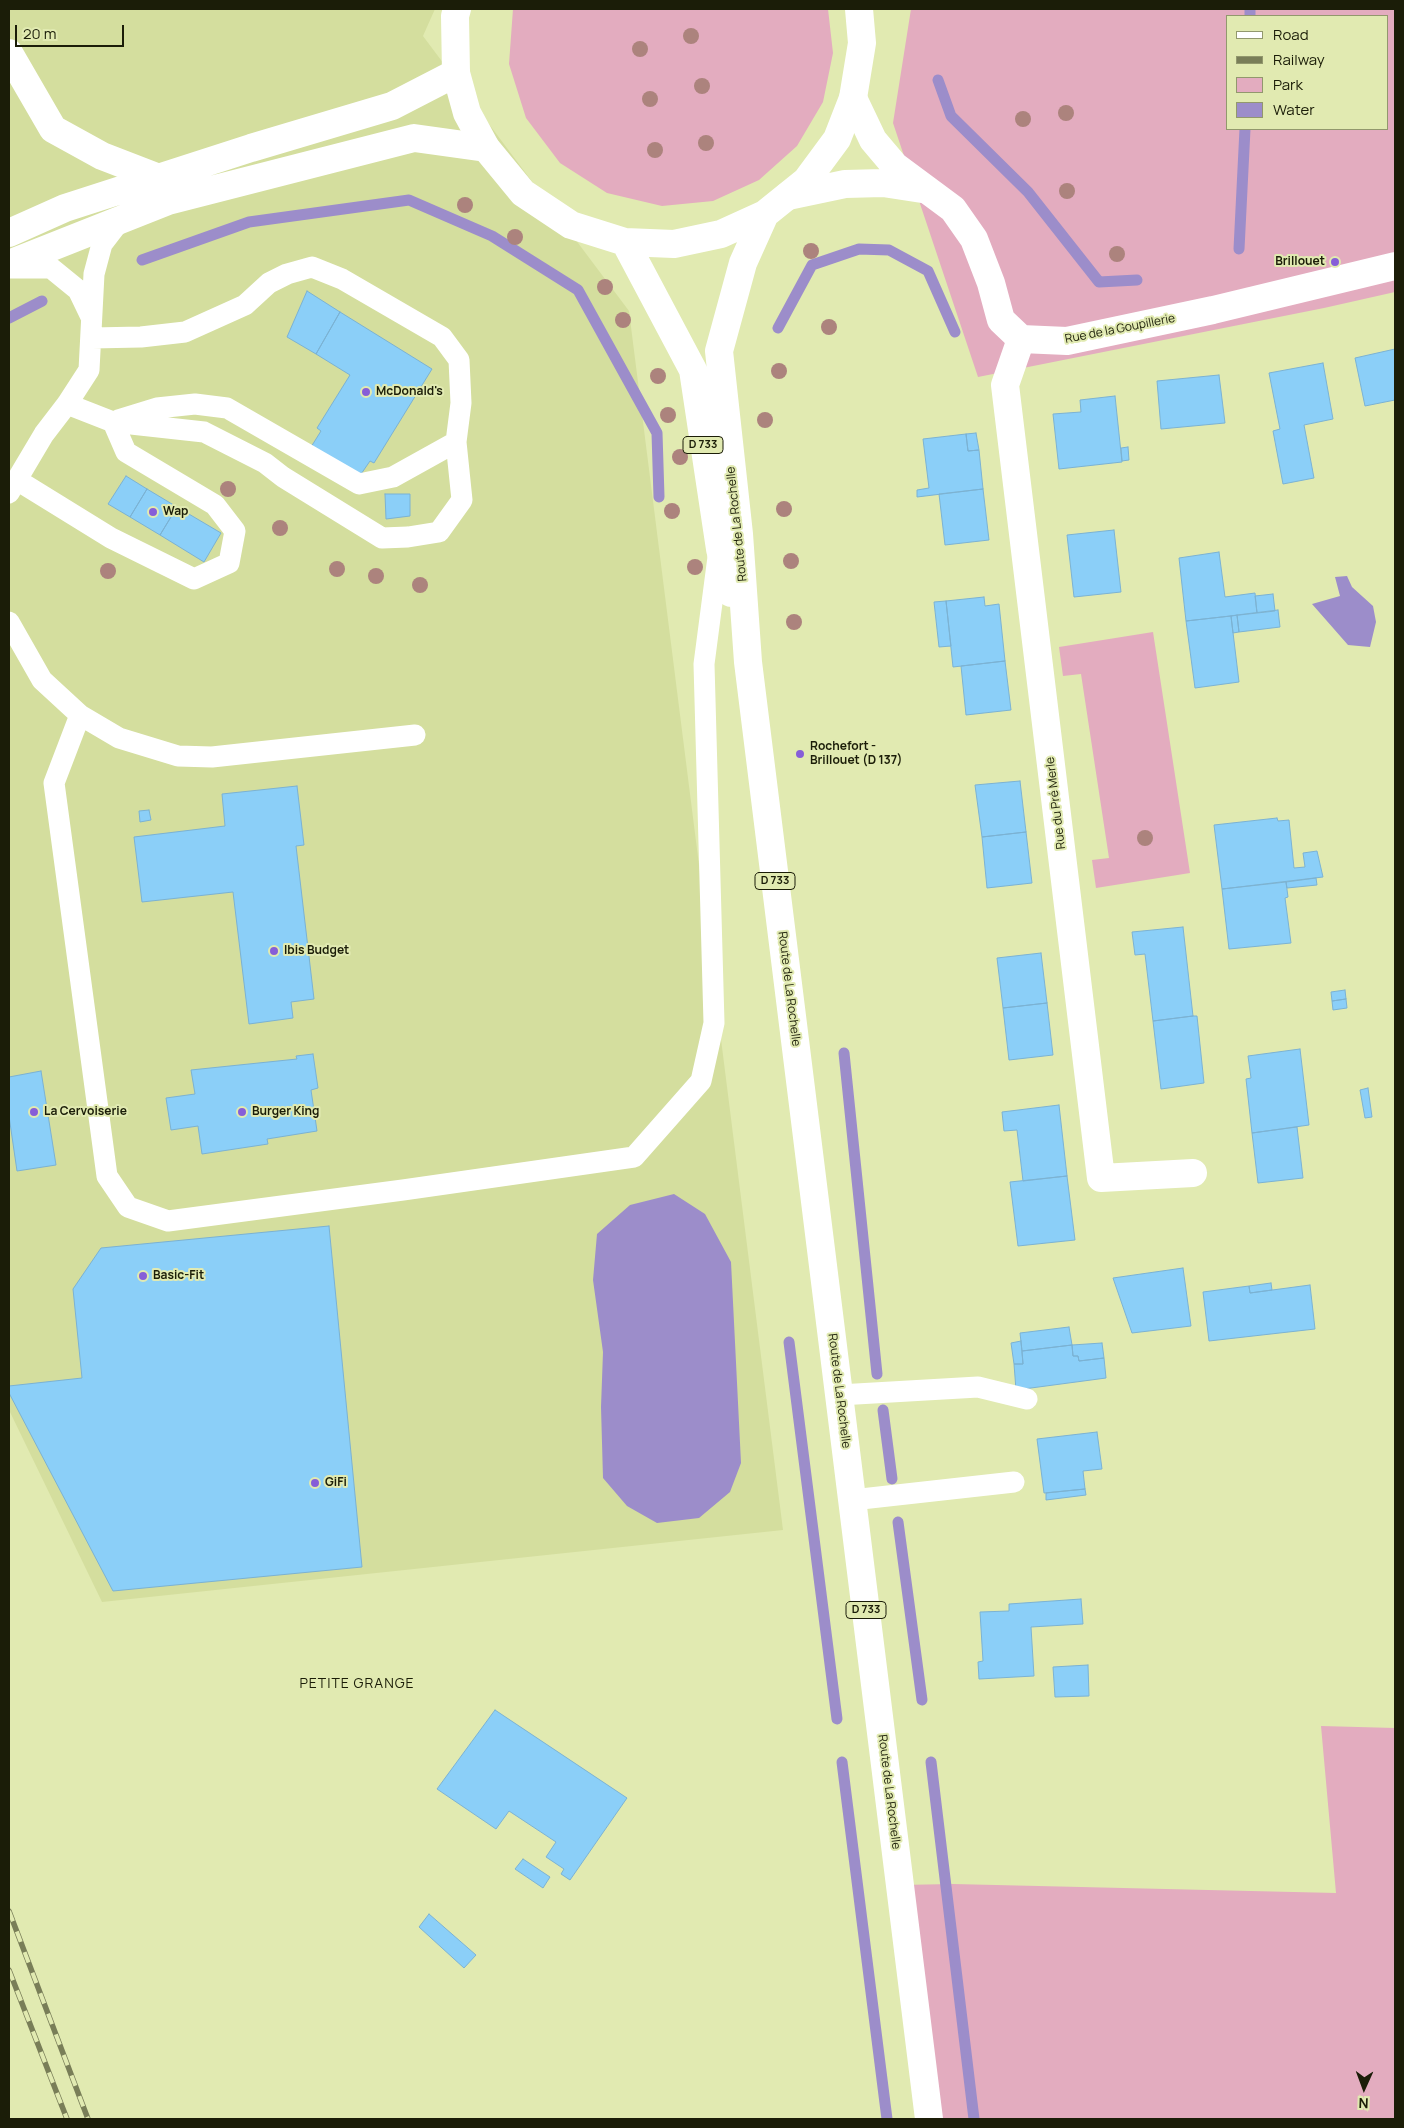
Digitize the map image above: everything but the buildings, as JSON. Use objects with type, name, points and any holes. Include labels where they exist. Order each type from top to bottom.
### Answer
[{"type":"main road","points":[[457,9],[455,16],[456,73],[467,113],[486,148],[522,193],[570,225],[625,242],[674,244],[721,234],[765,214],[806,181],[837,139],[853,98],[862,43],[858,9]]},
{"type":"main road","points":[[9,53],[53,130],[102,156],[159,178]]},
{"type":"main road","points":[[9,233],[65,208],[392,106],[456,73]]},
{"type":"main road","points":[[853,98],[873,140],[895,166],[953,209],[974,239],[991,283],[1001,320],[1021,339]]},
{"type":"main road","points":[[9,264],[168,201],[414,138],[486,148]]},
{"type":"main road","points":[[788,196],[845,184],[883,183],[926,190]]},
{"type":"main road","name":"Route de La Rochelle","points":[[765,214],[743,263],[719,351],[739,534],[748,662],[929,2119]]},
{"type":"main road","name":"Route de La Rochelle","points":[[625,242],[693,370],[720,549],[748,662]]},
{"type":"main road","name":"Rue de la Goupillerie","points":[[1021,339],[1067,341],[1213,310],[1395,266]]},
{"type":"main road","name":"Rue du Pré Merle","points":[[1021,339],[1005,385],[1102,1178],[1193,1173]]},
{"type":"lane","points":[[113,422],[126,452],[215,505],[235,531],[229,563],[194,579],[13,487],[44,434],[67,404],[89,370],[94,274],[102,244],[124,217]]},
{"type":"lane","points":[[67,404],[113,422],[204,432],[265,463],[283,477],[382,538],[408,537],[439,532],[462,500],[456,442],[461,402],[459,360],[442,338],[342,279],[312,267],[287,274],[269,283],[245,305],[185,332],[140,337],[92,329]]},
{"type":"lane","points":[[9,268],[51,268],[78,290],[92,329]]},
{"type":"lane","points":[[113,422],[134,413],[186,405],[195,404],[227,408],[359,484],[393,477],[456,442]]},
{"type":"lane","points":[[80,715],[54,783],[107,1176],[128,1206],[168,1220],[403,1190],[634,1157],[701,1082],[714,1023],[704,664],[720,549]]},
{"type":"lane","points":[[9,622],[42,680],[80,715],[119,738],[178,756],[212,757],[416,735]]},
{"type":"lane","points":[[839,1395],[978,1387],[1027,1399]]},
{"type":"lane","points":[[852,1500],[1014,1482]]},
{"type":"shaded area","points":[[9,9],[435,9],[423,36],[629,311],[783,1530],[102,1602],[9,1410]]},
{"type":"green space","points":[[513,9],[828,9],[833,53],[823,102],[797,146],[759,180],[713,201],[662,206],[607,193],[560,163],[526,118],[509,64]]},
{"type":"green space","points":[[911,9],[1395,9],[1395,292],[978,377],[893,123]]},
{"type":"green space","points":[[1153,632],[1190,873],[1096,888],[1092,860],[1109,858],[1081,674],[1063,676],[1059,647]]},
{"type":"green space","points":[[1321,1726],[1395,1728],[1395,2119],[929,2119],[900,1885],[953,1884],[1336,1893]]},
{"type":"water","points":[[1347,576],[1352,587],[1373,606],[1376,622],[1370,647],[1348,645],[1312,604],[1340,596],[1335,577]]},
{"type":"water","points":[[674,1194],[705,1214],[731,1262],[741,1463],[730,1492],[699,1518],[657,1523],[627,1506],[603,1478],[601,1407],[603,1352],[593,1280],[597,1234],[630,1205]]},
{"type":"waterway","points":[[1250,9],[1250,15]]},
{"type":"waterway","points":[[938,80],[951,116],[1028,192],[1099,282],[1137,280]]},
{"type":"waterway","points":[[1239,249],[1245,130]]},
{"type":"waterway","points":[[142,260],[249,222],[409,200],[492,236],[578,290],[657,433],[659,497]]},
{"type":"waterway","points":[[778,328],[812,265],[859,249],[889,250],[928,271],[955,332]]},
{"type":"waterway","points":[[9,318],[42,301]]},
{"type":"waterway","points":[[844,1053],[877,1374]]},
{"type":"waterway","points":[[789,1342],[837,1719]]},
{"type":"waterway","points":[[883,1410],[892,1479]]},
{"type":"waterway","points":[[898,1522],[922,1700]]},
{"type":"waterway","points":[[842,1762],[887,2119]]},
{"type":"waterway","points":[[931,1762],[974,2119]]},
{"type":"railway","points":[[9,1911],[88,2119]]},
{"type":"railway","points":[[9,1970],[67,2119]]},
{"type":"place","name":"Brillouet","points":[[1335,262]]},
{"type":"place","name":"McDonald's","points":[[366,392]]},
{"type":"place","name":"Wap","points":[[153,512]]},
{"type":"place","name":"Rochefort - Brillouet (D 137)","points":[[800,754]]},
{"type":"place","name":"Ibis Budget","points":[[274,951]]},
{"type":"place","name":"La Cervoiserie","points":[[34,1112]]},
{"type":"place","name":"Burger King","points":[[242,1112]]},
{"type":"place","name":"Basic-Fit","points":[[143,1276]]},
{"type":"place","name":"GiFi","points":[[315,1483]]},
{"type":"district","name":"PETITE GRANGE","points":[[357,1684]]}]
